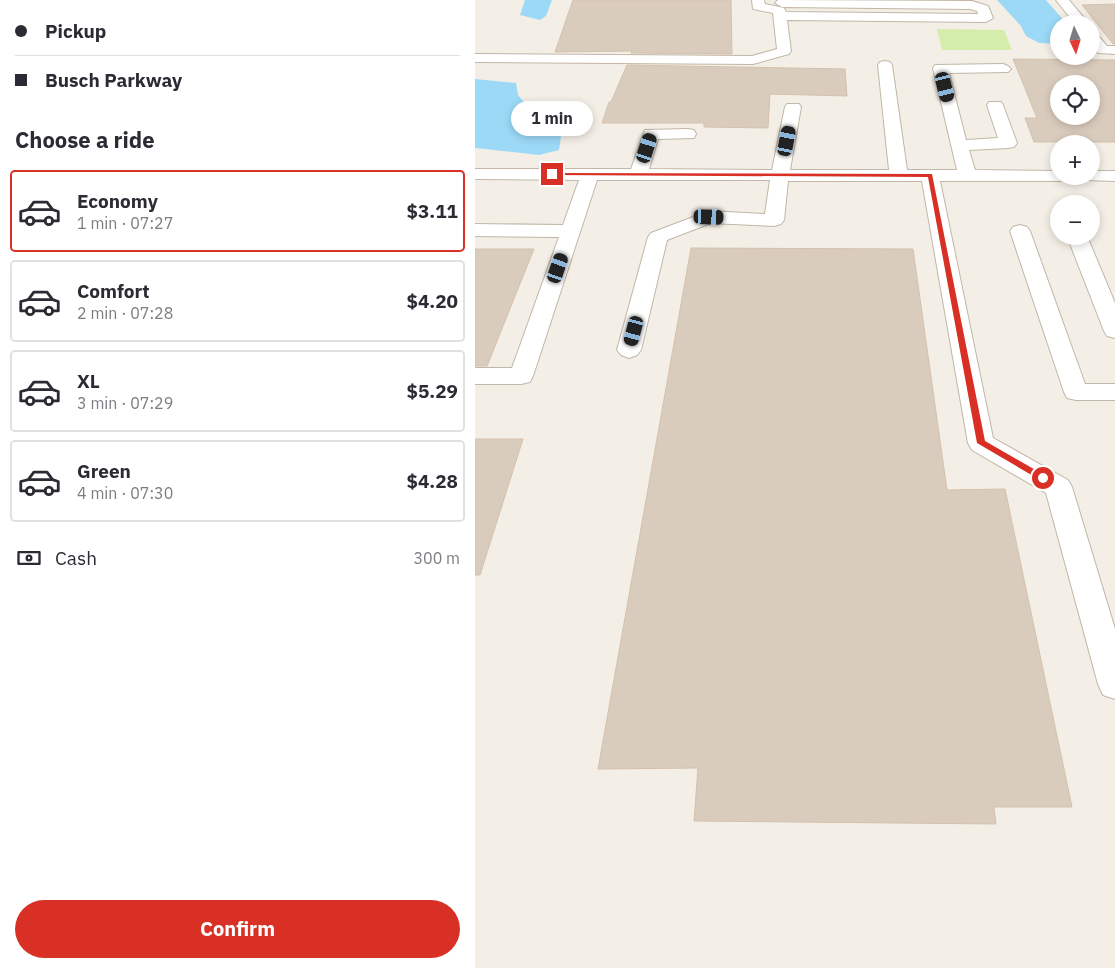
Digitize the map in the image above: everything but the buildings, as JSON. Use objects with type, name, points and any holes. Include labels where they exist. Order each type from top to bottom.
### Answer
[{"type":"street","points":[[758,0],[758,6],[781,8],[986,18],[983,9],[972,5],[781,8]]},
{"type":"street","points":[[1062,0],[1074,15]]},
{"type":"street","points":[[475,58],[753,60],[784,51],[781,8]]},
{"type":"street","points":[[1100,46],[1103,50],[1115,50]]},
{"type":"street","points":[[885,65],[899,175]]},
{"type":"street","points":[[967,176],[940,68],[1003,69]]},
{"type":"street","points":[[959,145],[1007,142],[995,106]]},
{"type":"street","points":[[629,350],[658,237],[709,217],[774,220],[780,175],[793,107]]},
{"type":"street","points":[[638,174],[651,134],[688,134]]},
{"type":"street","points":[[475,174],[1050,176]]},
{"type":"street","points":[[475,376],[521,376],[591,174]]},
{"type":"street","points":[[930,176],[981,443],[1058,487],[1115,684]]},
{"type":"street","points":[[1100,176],[1115,176]]},
{"type":"street","points":[[475,230],[571,231]]},
{"type":"street","points":[[1020,231],[1076,392],[1115,392]]},
{"type":"street","points":[[1081,245],[1115,331]]},
{"type":"green space","points":[[937,29],[1004,30],[1012,50],[942,50]]},
{"type":"water","points":[[525,0],[552,0],[546,16],[540,20],[520,15]]},
{"type":"water","points":[[997,0],[1046,0],[1059,15],[1050,15],[1050,44],[1039,43],[1026,36],[1021,26]]},
{"type":"water","points":[[475,79],[516,83],[518,95],[525,103],[525,125],[557,130],[561,137],[559,150],[539,155],[475,148]]},
{"type":"route","points":[[552,174],[930,176],[981,443],[1043,478]]}]
